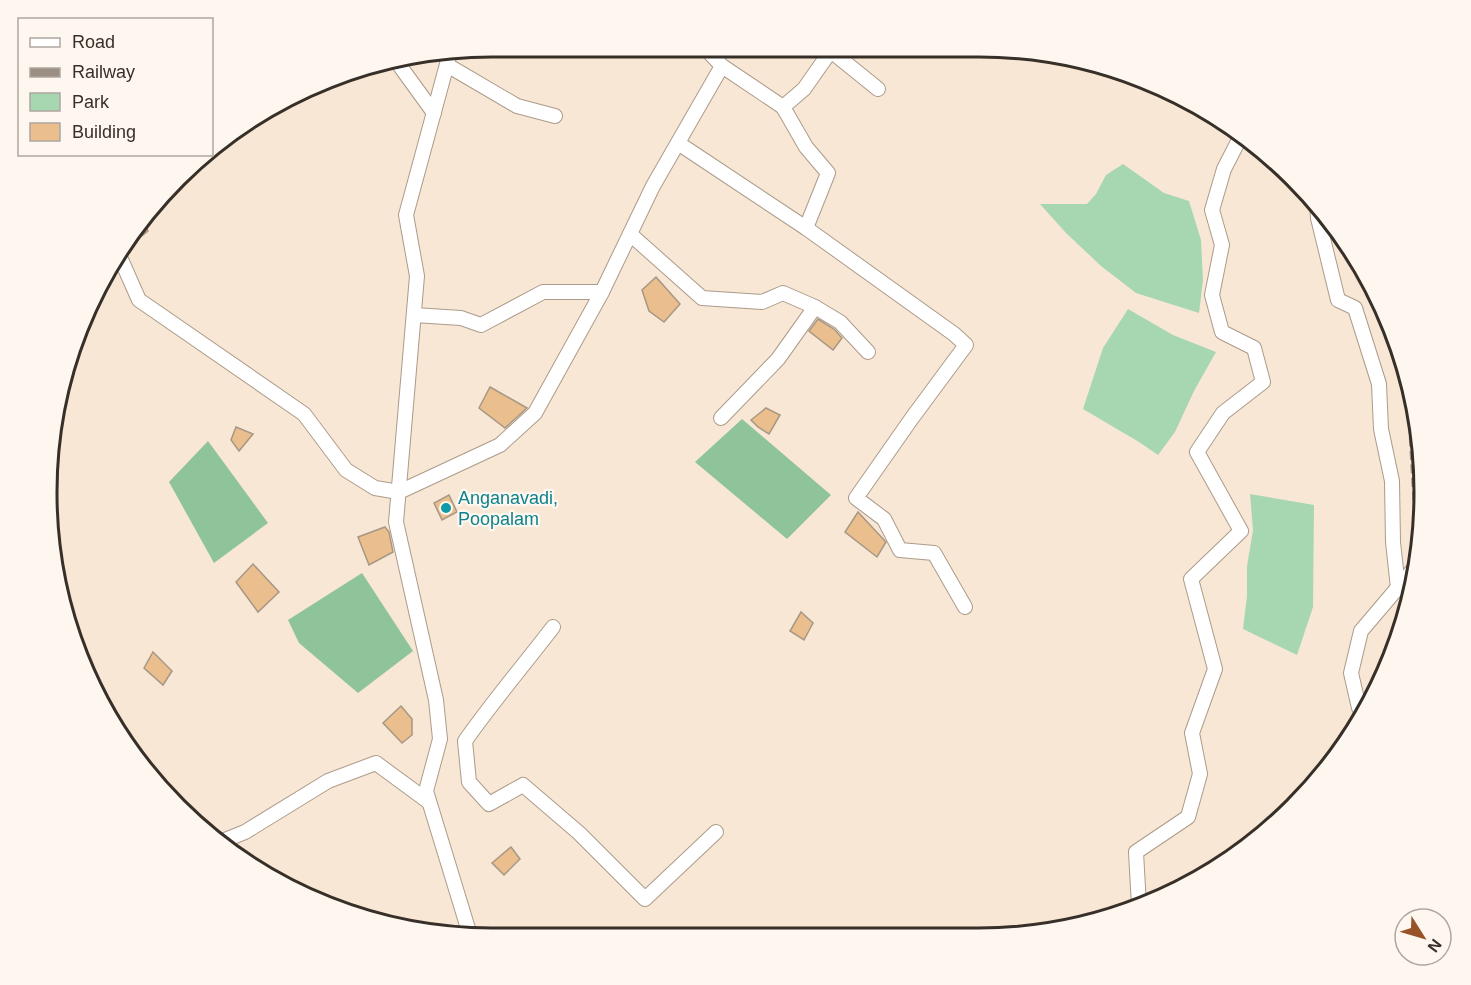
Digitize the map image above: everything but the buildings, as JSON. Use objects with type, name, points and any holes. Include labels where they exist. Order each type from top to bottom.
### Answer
[{"type":"street","points":[[714,57],[722,66],[783,107],[806,147],[828,173],[807,228]]},
{"type":"street","points":[[783,107],[804,89],[827,57]]},
{"type":"street","points":[[840,57],[878,89]]},
{"type":"street","points":[[449,60],[406,215],[417,276],[396,522],[436,700],[440,739],[426,791],[468,927]]},
{"type":"street","points":[[450,60],[518,106],[555,116]]},
{"type":"street","points":[[123,263],[140,300],[304,414],[346,470],[375,488],[399,492],[500,445],[535,413],[602,292],[653,186],[722,66]]},
{"type":"street","points":[[401,67],[434,113]]},
{"type":"street","points":[[678,143],[807,228],[966,345],[856,498],[884,519],[900,550],[934,553],[965,607]]},
{"type":"street","points":[[1139,897],[1136,852],[1188,817],[1200,774],[1192,733],[1215,669],[1191,579],[1241,531],[1197,452],[1223,413],[1263,382],[1254,348],[1222,332],[1212,295],[1222,245],[1212,210],[1224,169],[1238,143]]},
{"type":"street","points":[[1319,220],[1338,300],[1355,308],[1379,384],[1381,429],[1392,480],[1393,542],[1398,588]]},
{"type":"street","points":[[630,234],[702,298],[762,302],[783,293],[840,322],[868,352]]},
{"type":"street","points":[[414,315],[460,318],[481,325],[543,292],[602,292]]},
{"type":"street","points":[[721,418],[778,359],[814,307]]},
{"type":"street","points":[[1358,705],[1351,673],[1361,631],[1406,579]]},
{"type":"street","points":[[553,627],[488,708],[465,741],[469,782],[489,804],[523,785],[579,833],[645,899],[716,832]]},
{"type":"street","points":[[228,839],[245,832],[328,781],[376,763],[429,802]]},
{"type":"green space","points":[[1123,164],[1164,193],[1189,201],[1201,240],[1203,280],[1199,313],[1136,293],[1101,266],[1066,233],[1040,204],[1087,204],[1096,194],[1106,175]]},
{"type":"green space","points":[[1128,309],[1173,335],[1216,352],[1175,432],[1158,455],[1083,409],[1103,348]]},
{"type":"green space","points":[[742,419],[831,495],[787,539],[695,462]]},
{"type":"green space","points":[[208,441],[268,523],[214,563],[169,482]]},
{"type":"green space","points":[[1250,494],[1314,505],[1313,607],[1297,655],[1243,629],[1247,596],[1247,566],[1253,530]]},
{"type":"green space","points":[[362,573],[413,651],[358,693],[299,643],[288,620]]},
{"type":"railway","points":[[1412,451],[1414,493]]},
{"type":"place","name":"Anganavadi, Poopalam","points":[[446,508]]}]
